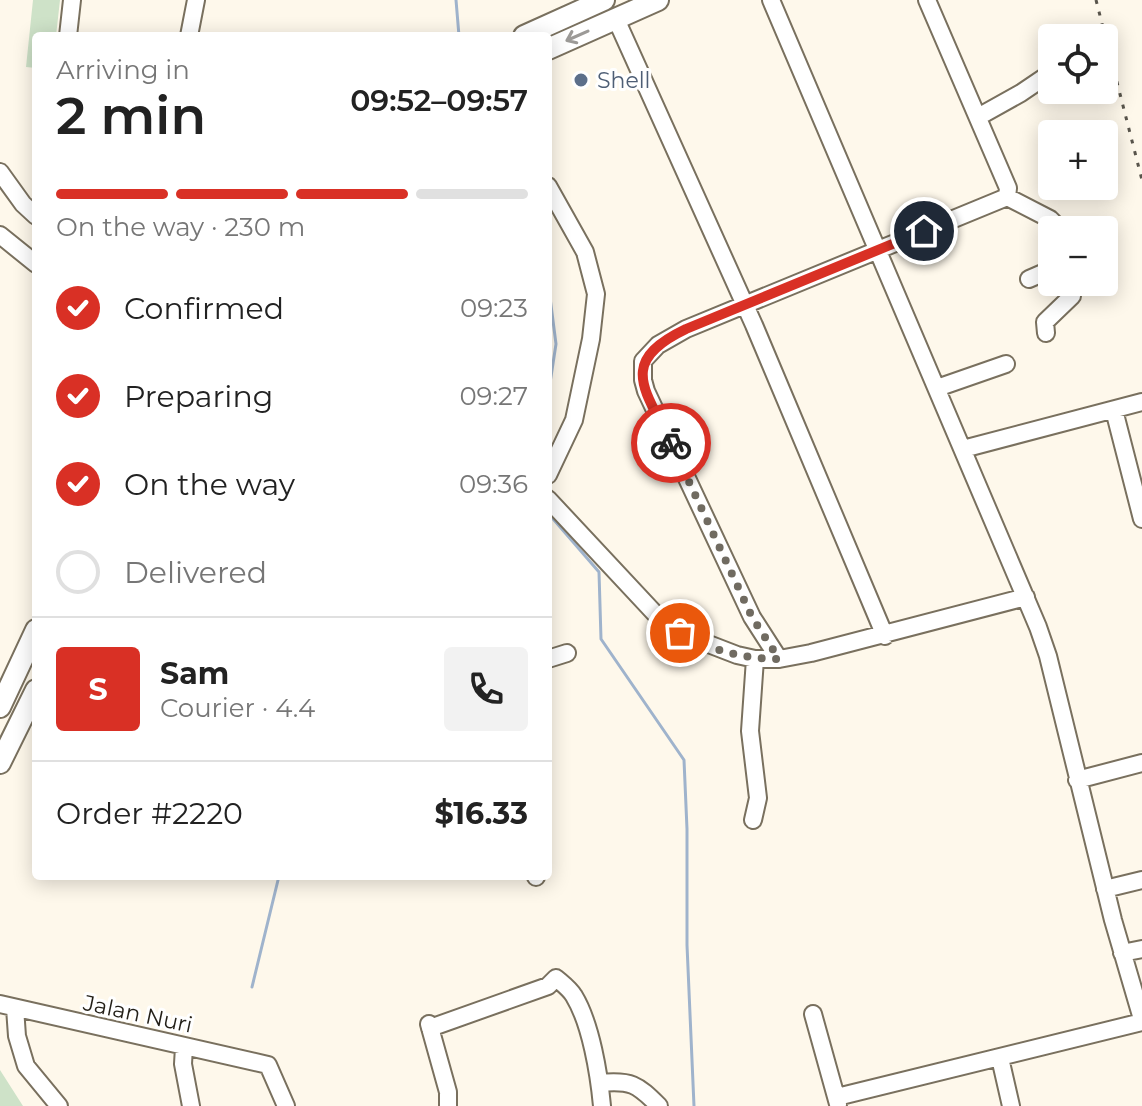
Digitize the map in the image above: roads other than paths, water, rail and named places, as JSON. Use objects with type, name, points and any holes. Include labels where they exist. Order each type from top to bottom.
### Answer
[{"type":"main road","points":[[533,32],[604,0]]},
{"type":"main road","points":[[552,47],[658,0]]},
{"type":"main road","points":[[0,707],[32,639]]},
{"type":"main road","points":[[0,763],[32,698]]},
{"type":"street","points":[[68,32],[72,0]]},
{"type":"street","points":[[190,32],[196,0]]},
{"type":"street","points":[[771,0],[1026,597],[1048,656],[1105,889],[1142,1020],[838,1102],[813,1014]]},
{"type":"street","points":[[927,0],[1008,188],[1007,197]]},
{"type":"street","points":[[616,19],[744,305],[885,636]]},
{"type":"street","points":[[978,117],[1038,81]]},
{"type":"street","points":[[0,172],[32,212]]},
{"type":"street","points":[[552,193],[585,252],[596,294],[591,339],[574,420],[552,467]]},
{"type":"street","points":[[779,659],[752,617],[643,380],[643,361],[658,345],[686,329],[1007,197],[1044,216]]},
{"type":"street","points":[[0,235],[32,261]]},
{"type":"street","points":[[1029,279],[1038,275]]},
{"type":"street","points":[[1046,333],[1045,322],[1072,296]]},
{"type":"street","points":[[937,388],[1006,364]]},
{"type":"street","points":[[963,449],[1142,402]]},
{"type":"street","points":[[1114,410],[1142,519]]},
{"type":"street","points":[[552,503],[661,620],[691,639],[755,659],[779,659],[885,636],[1026,597]]},
{"type":"street","points":[[552,658],[567,653]]},
{"type":"street","points":[[753,820],[758,798],[750,731],[755,659]]},
{"type":"street","points":[[1077,780],[1142,763]]},
{"type":"street","points":[[1105,889],[1142,880]]},
{"type":"street","points":[[1122,953],[1142,949]]},
{"type":"street","points":[[448,1106],[448,1092],[429,1026],[548,986],[556,978],[574,996],[580,1011],[600,1083],[602,1106]]},
{"type":"street","points":[[8,1006],[26,1066],[59,1106]]},
{"type":"street","name":"Jalan Nuri","points":[[8,1006],[268,1065],[286,1106]]},
{"type":"street","points":[[184,1047],[183,1064],[191,1106]]},
{"type":"street","points":[[1000,1058],[1011,1106]]},
{"type":"street","points":[[600,1083],[630,1083],[659,1106]]},
{"type":"waterway","points":[[456,0],[459,32]]},
{"type":"waterway","points":[[552,313],[556,344],[552,370]]},
{"type":"waterway","points":[[552,518],[599,572],[601,639],[684,760],[694,1106]]},
{"type":"waterway","points":[[252,987],[278,880]]},
{"type":"railway","points":[[1096,0],[1142,180]]},
{"type":"place","name":"Shell","points":[[581,80]]}]
